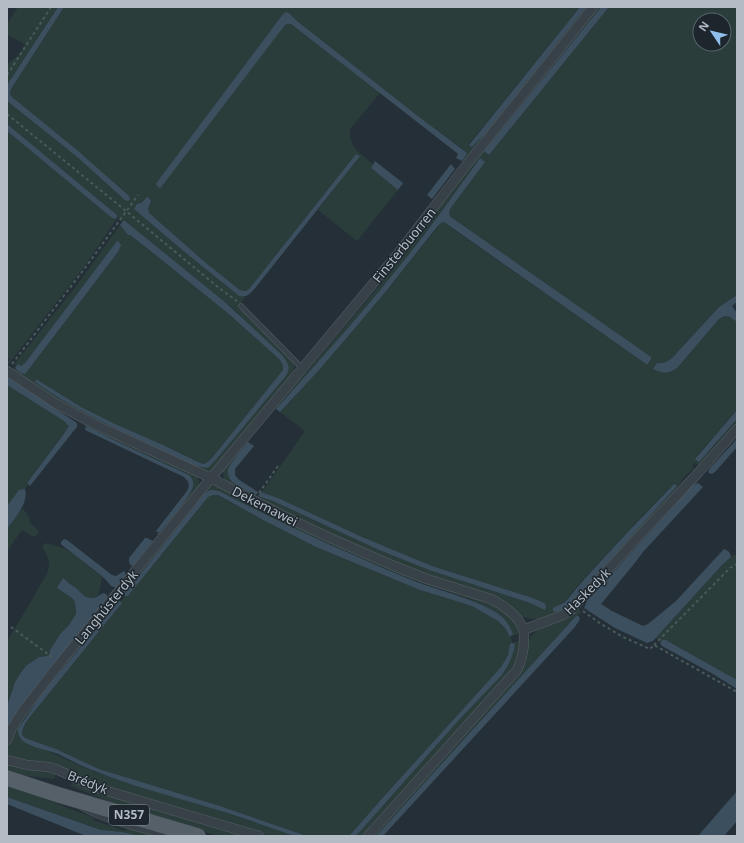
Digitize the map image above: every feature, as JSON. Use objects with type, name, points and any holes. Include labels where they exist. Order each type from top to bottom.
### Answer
[{"type":"main road","name":"Brédyk","points":[[7,778],[198,836]]},
{"type":"street","name":"Finsterbuorren","points":[[211,478],[396,256],[464,168],[593,7]]},
{"type":"street","name":"Dekemawei","points":[[7,371],[55,402],[98,426],[211,478],[292,520],[370,556],[427,579],[499,603],[512,614],[524,630]]},
{"type":"street","name":"Haskedyk","points":[[524,630],[564,616],[570,611],[737,429]]},
{"type":"street","name":"Langhústerdyk","points":[[7,740],[15,723],[30,700],[211,478]]},
{"type":"street","points":[[368,836],[516,670],[523,655],[524,630]]},
{"type":"street","name":"Brédyk","points":[[7,760],[27,765],[49,767],[97,788],[259,836]]},
{"type":"lane","points":[[241,306],[302,368]]},
{"type":"lane","name":"Brédyk","points":[[59,795],[90,813],[163,836]]},
{"type":"path","points":[[7,75],[51,7]]},
{"type":"path","points":[[7,114],[241,306]]},
{"type":"path","points":[[7,371],[138,195]]},
{"type":"path","points":[[257,495],[278,466]]},
{"type":"path","points":[[575,606],[623,637],[650,649],[730,568],[737,564]]},
{"type":"path","points":[[11,627],[48,654]]},
{"type":"path","points":[[654,645],[737,692]]},
{"type":"green space","points":[[18,7],[58,7],[7,85],[7,64],[19,55],[25,44],[7,35],[7,24]]},
{"type":"green space","points":[[64,7],[580,7],[469,144],[472,147],[484,135],[586,7],[590,7],[464,161],[462,161],[467,153],[463,149],[418,116],[297,21],[288,12],[283,14],[221,97],[285,25],[291,24],[380,93],[350,129],[350,138],[355,149],[373,164],[371,168],[398,190],[357,241],[318,210],[359,156],[356,154],[246,291],[240,290],[206,263],[148,213],[151,201],[144,199],[134,209],[239,296],[246,296],[238,307],[295,364],[293,373],[212,470],[205,472],[90,420],[15,373],[14,368],[16,366],[14,365],[16,362],[80,281],[120,225],[128,235],[130,235],[230,315],[280,360],[283,370],[211,459],[203,464],[113,423],[81,407],[36,379],[35,381],[114,427],[201,468],[219,456],[289,369],[235,310],[125,221],[122,222],[117,218],[84,267],[7,366],[10,359],[7,357],[7,131],[112,218],[115,219],[117,215],[7,124],[7,101],[76,156],[125,200],[12,97],[10,94],[11,89]],"holes":[[[117,241],[118,252],[26,373],[21,366],[25,363]]]},
{"type":"green space","points":[[596,7],[601,7],[484,151],[489,155],[609,7],[737,7],[737,295],[719,307],[672,358],[660,364],[678,367],[722,317],[728,316],[737,322],[737,410],[695,459],[698,462],[737,419],[737,425],[700,465],[695,463],[692,466],[694,468],[685,476],[668,501],[563,613],[540,620],[526,618],[445,582],[372,554],[257,498],[258,496],[273,501],[379,550],[429,570],[545,609],[545,603],[533,598],[432,566],[360,536],[262,492],[305,431],[280,412],[320,369],[441,223],[444,222],[648,364],[651,359],[650,357],[451,217],[449,214],[450,209],[484,162],[480,158],[399,268],[321,360],[276,409],[273,407],[301,373],[304,375],[390,273],[433,219],[430,217]],"holes":[[[674,484],[569,606],[554,607],[565,601],[644,514]]]},
{"type":"green space","points":[[8,386],[64,421],[69,426],[27,483],[28,485],[25,489],[19,491],[7,506],[7,387]]},
{"type":"green space","points":[[86,423],[197,476],[199,486],[162,535],[156,534],[159,533],[193,487],[193,483],[189,475],[86,426],[84,428]]},
{"type":"green space","points":[[246,440],[248,442],[231,464],[234,483],[256,495],[255,497],[227,482],[223,474],[223,469]]},
{"type":"green space","points":[[218,485],[253,504],[496,604],[513,620],[519,633],[511,636],[497,613],[472,600],[409,579],[301,532],[219,491],[214,490],[210,490],[205,493],[125,593],[125,596],[122,593],[210,486]]},
{"type":"green space","points":[[217,495],[316,547],[420,590],[472,606],[498,621],[506,629],[509,636],[511,636],[512,643],[521,640],[521,646],[514,667],[364,836],[356,836],[458,721],[502,675],[507,668],[510,644],[508,655],[501,667],[349,836],[307,836],[220,806],[99,769],[56,749],[25,738],[22,735],[24,727],[31,716],[122,603],[114,606],[43,692],[23,721],[19,738],[97,773],[206,806],[294,836],[270,836],[218,819],[20,761],[8,756],[8,744],[21,718],[117,598],[121,601],[125,596],[128,596],[208,497]]},
{"type":"green space","points":[[23,508],[29,518],[30,523],[38,530],[39,533],[34,537],[22,530],[7,551],[7,529]]},
{"type":"green space","points":[[47,543],[67,550],[102,577],[99,594],[93,598],[87,598],[63,579],[57,588],[72,598],[75,602],[76,614],[69,625],[60,634],[50,650],[49,655],[39,657],[27,665],[15,682],[7,706],[7,641],[47,574],[49,561],[42,546]]},
{"type":"green space","points":[[737,554],[737,680],[666,640],[661,641],[656,638],[722,565]]},
{"type":"green space","points":[[577,608],[581,612],[578,616],[576,616],[376,836],[372,836],[518,673],[531,636],[540,628]]},
{"type":"green space","points":[[7,764],[24,769],[56,773],[54,779],[11,774],[7,772]]},
{"type":"green space","points":[[71,779],[133,802],[131,809],[130,810],[68,785],[71,785]]},
{"type":"green space","points":[[7,785],[43,796],[60,805],[92,817],[94,818],[93,820],[126,831],[127,828],[154,836],[140,836],[123,832],[101,830],[7,797]]},
{"type":"green space","points":[[135,803],[247,836],[219,836],[133,811],[132,810]]},
{"type":"water","points":[[58,7],[64,7],[11,89],[10,94],[129,196],[130,199],[128,201],[125,200],[76,156],[7,101],[7,85]]},
{"type":"water","points":[[580,7],[586,7],[484,135],[472,147],[469,145]]},
{"type":"water","points":[[601,7],[609,7],[489,155],[484,151]]},
{"type":"water","points":[[286,12],[466,152],[467,154],[462,161],[456,158],[457,153],[291,24],[287,24],[162,186],[160,188],[158,187],[156,184],[158,181]]},
{"type":"water","points":[[7,124],[117,215],[117,217],[115,219],[112,218],[7,131]]},
{"type":"water","points":[[356,154],[360,156],[256,287],[247,296],[239,296],[134,209],[137,204],[141,203],[147,197],[149,198],[151,201],[148,209],[149,213],[206,263],[240,290],[246,291]]},
{"type":"water","points":[[480,158],[485,162],[450,209],[449,214],[451,217],[651,357],[648,364],[444,222],[437,227],[387,290],[320,369],[280,412],[276,409],[338,340],[383,286],[440,214]]},
{"type":"water","points":[[375,161],[403,183],[398,190],[371,168]]},
{"type":"water","points":[[451,164],[455,169],[432,199],[427,195]]},
{"type":"water","points":[[123,221],[125,221],[225,302],[282,355],[289,368],[285,377],[209,467],[206,468],[195,466],[113,427],[73,406],[35,382],[36,379],[81,407],[203,464],[211,459],[283,370],[280,360],[230,315],[148,249],[128,235],[120,225]]},
{"type":"water","points":[[117,241],[121,245],[118,252],[26,373],[24,374],[20,372],[15,368],[18,364],[21,366],[25,363]]},
{"type":"water","points":[[737,295],[737,302],[732,306],[737,313],[737,322],[728,316],[722,317],[678,367],[672,371],[666,372],[660,372],[653,369],[657,363],[668,361],[672,358],[719,307]]},
{"type":"water","points":[[7,377],[77,423],[77,427],[30,486],[27,483],[69,426],[64,421],[7,385]]},
{"type":"water","points":[[737,410],[737,419],[698,462],[695,459]]},
{"type":"water","points":[[86,426],[191,477],[193,486],[188,497],[159,533],[156,531],[187,491],[189,485],[187,480],[184,477],[85,430]]},
{"type":"water","points":[[737,439],[737,447],[715,472],[712,474],[709,473],[710,468]]},
{"type":"water","points":[[248,442],[254,446],[235,469],[235,475],[238,479],[258,492],[256,495],[234,483],[228,474],[231,464]]},
{"type":"water","points":[[698,483],[703,487],[643,552],[601,604],[643,626],[648,624],[676,601],[724,549],[729,552],[731,557],[653,641],[647,643],[615,628],[584,608],[587,601],[693,485]]},
{"type":"water","points":[[674,484],[677,486],[568,606],[562,610],[554,612],[553,608],[566,601]]},
{"type":"water","points":[[25,489],[26,494],[23,505],[7,529],[7,506],[19,490]]},
{"type":"water","points":[[210,490],[219,491],[304,533],[403,576],[482,605],[496,612],[502,617],[510,627],[513,635],[509,636],[506,629],[498,621],[472,606],[420,590],[316,547],[218,495],[208,497],[128,596],[125,596],[125,593],[205,493]]},
{"type":"water","points":[[261,492],[278,498],[360,536],[432,566],[533,598],[545,603],[545,610],[530,603],[429,570],[379,550],[273,501],[258,496]]},
{"type":"water","points":[[145,538],[153,541],[134,565],[131,566],[129,558]]},
{"type":"water","points":[[64,539],[112,575],[116,576],[124,571],[126,574],[116,587],[112,587],[99,574],[61,544]]},
{"type":"water","points":[[63,578],[88,598],[94,598],[104,593],[108,596],[18,710],[7,727],[7,706],[15,682],[27,665],[39,657],[49,655],[50,650],[60,634],[69,625],[76,614],[75,602],[72,598],[57,588]]},
{"type":"water","points":[[119,601],[122,603],[28,720],[22,731],[22,735],[25,738],[56,749],[99,769],[220,806],[307,836],[294,836],[227,813],[142,788],[87,768],[58,754],[32,746],[21,739],[18,729],[43,692]]},
{"type":"water","points":[[576,616],[580,618],[574,628],[383,836],[376,836]]},
{"type":"water","points":[[662,640],[666,640],[737,680],[737,689],[662,646],[660,643]]},
{"type":"water","points":[[510,644],[515,644],[513,652],[509,664],[502,675],[458,721],[356,836],[349,836],[501,667],[508,655]]},
{"type":"water","points":[[737,791],[737,821],[724,836],[698,836]]},
{"type":"water","points":[[7,797],[101,830],[123,832],[140,836],[86,836],[7,804]]}]
